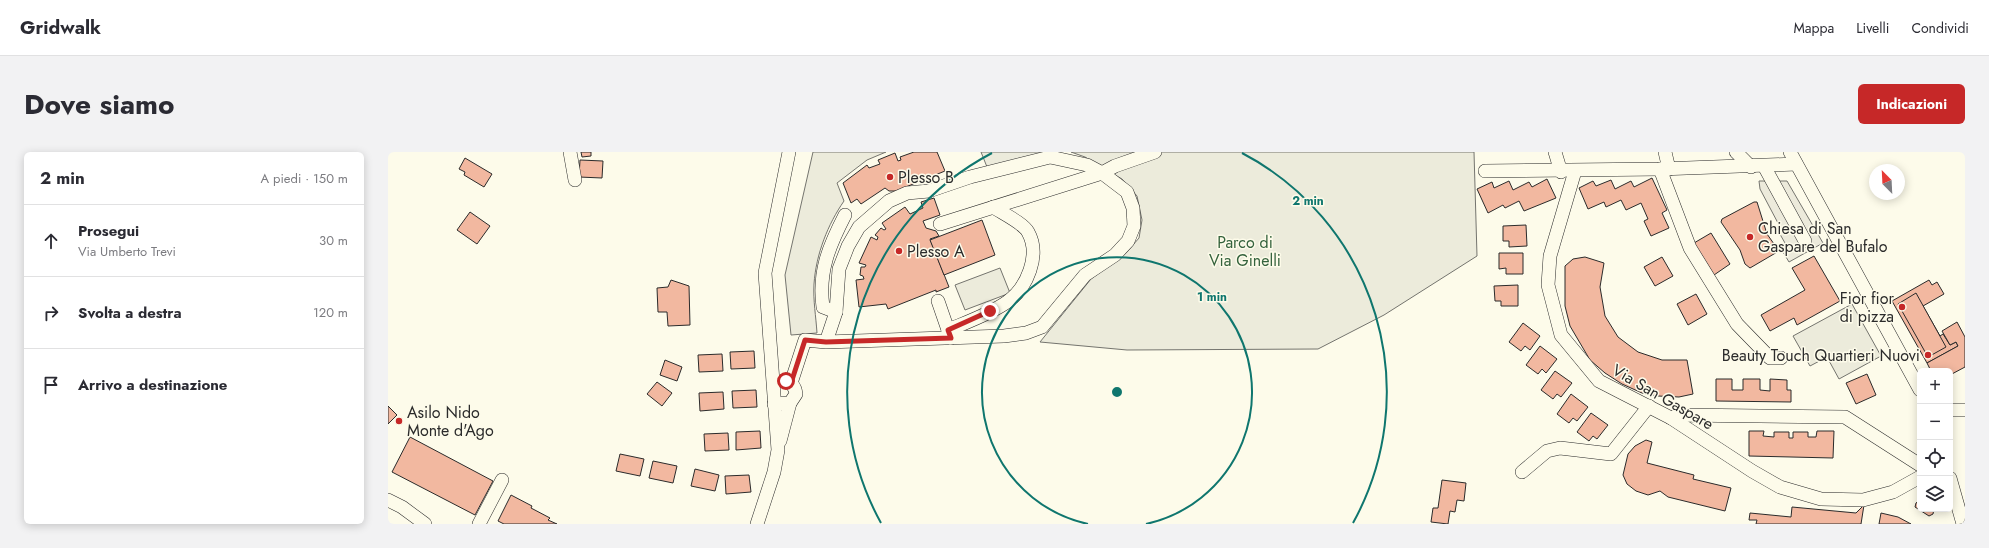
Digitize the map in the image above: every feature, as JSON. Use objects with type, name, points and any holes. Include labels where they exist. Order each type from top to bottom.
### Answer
[{"type":"street","points":[[570,152],[575,180]]},
{"type":"street","points":[[778,450],[765,273],[789,152]]},
{"type":"street","points":[[940,224],[1102,173],[1115,166],[1155,152]]},
{"type":"street","points":[[1555,152],[1560,172]]},
{"type":"street","points":[[1665,152],[1665,169],[1690,248],[1737,324],[1770,358],[1781,358]]},
{"type":"street","points":[[1736,152],[1758,166],[1805,241]]},
{"type":"street","points":[[791,383],[805,340],[821,342],[950,334],[1004,336],[1026,333],[1042,327],[1085,275],[1115,255],[1128,241],[1134,226],[1133,208],[1127,192],[1102,173],[1087,165],[1050,157],[970,177],[929,191],[907,193],[888,201],[859,227],[848,246],[839,269],[836,312],[821,342]]},
{"type":"street","points":[[1485,171],[1560,172],[1758,166],[1793,158],[1917,385]]},
{"type":"street","name":"Via San Gaspare","points":[[1575,171],[1550,256],[1548,285],[1561,335],[1599,381],[1671,418],[1773,483],[1822,499],[1863,500],[1894,492],[1917,479]]},
{"type":"street","points":[[950,334],[1006,303],[1020,292],[1028,275],[1034,252],[1028,231],[993,207]]},
{"type":"street","points":[[836,312],[823,307],[820,289],[829,247],[845,215]]},
{"type":"street","points":[[938,300],[950,334]]},
{"type":"street","points":[[757,524],[774,472],[790,403],[796,394],[795,388],[791,383],[786,381],[772,381]]},
{"type":"street","points":[[774,404],[790,403]]},
{"type":"street","points":[[1522,472],[1547,451],[1560,448],[1611,454],[1649,406]]},
{"type":"street","points":[[1953,410],[1965,410]]},
{"type":"street","points":[[1671,418],[1680,415],[1845,417],[1917,463]]},
{"type":"street","points":[[479,524],[502,480]]},
{"type":"street","points":[[1953,489],[1963,524]]},
{"type":"street","points":[[388,500],[402,507],[425,524]]},
{"type":"green space","points":[[813,152],[886,152],[867,160],[837,183],[844,201],[828,229],[820,251],[815,273],[814,296],[817,333],[791,335],[785,275]]},
{"type":"green space","points":[[981,152],[1046,152],[987,167]]},
{"type":"green space","name":"Parco di Via Ginelli","points":[[1071,152],[1474,152],[1477,256],[1384,315],[1318,349],[1127,350],[1040,342],[1091,279],[1126,253],[1139,238],[1142,220],[1137,196],[1122,179],[1085,157]]},
{"type":"green space","points":[[1000,268],[1010,293],[965,310],[955,285]]},
{"type":"green space","points":[[1852,304],[1881,356],[1839,379],[1827,357],[1810,366],[1793,336]]},
{"type":"shaded area","points":[[1759,181],[1787,181],[1823,243],[1789,262],[1783,252],[1785,243],[1777,229],[1779,225],[1760,189]]},
{"type":"building","points":[[581,152],[591,152],[591,156],[582,157]]},
{"type":"building","name":"Plesso B","points":[[914,152],[937,152],[945,171],[896,191],[889,191],[885,188],[861,204],[857,199],[851,203],[843,183],[867,165],[869,168],[880,164],[878,160],[895,153],[898,161],[901,160],[900,157]]},
{"type":"building","points":[[465,158],[492,174],[484,187],[464,175],[465,172],[459,169]]},
{"type":"building","points":[[580,160],[603,161],[602,178],[579,177]]},
{"type":"building","points":[[1652,178],[1667,210],[1662,213],[1669,228],[1651,236],[1644,221],[1648,219],[1641,203],[1626,210],[1621,200],[1606,207],[1604,202],[1588,209],[1579,188],[1593,181],[1596,186],[1611,180],[1615,189],[1631,181],[1634,187]]},
{"type":"building","points":[[1547,179],[1556,198],[1524,211],[1519,201],[1505,208],[1503,205],[1488,213],[1477,189],[1492,182],[1494,188],[1509,181],[1513,190],[1529,182],[1532,187]]},
{"type":"building","name":"Plesso A","points":[[934,198],[940,215],[923,221],[926,228],[936,231],[939,236],[930,239],[949,287],[936,292],[936,290],[888,309],[886,304],[859,307],[856,280],[864,279],[863,276],[860,275],[861,267],[865,267],[866,265],[859,263],[871,237],[877,240],[878,237],[875,235],[881,228],[884,230],[886,229],[882,223],[905,207],[910,214],[923,208],[921,202]]},
{"type":"building","name":"Chiesa di San Gaspare del Bufalo","points":[[1754,202],[1757,202],[1767,234],[1779,251],[1750,268],[1745,264],[1740,250],[1721,222],[1722,219]]},
{"type":"building","points":[[470,212],[490,226],[477,244],[457,230]]},
{"type":"building","points":[[982,220],[995,255],[944,275],[930,240]]},
{"type":"building","points":[[1526,225],[1527,246],[1509,247],[1509,241],[1503,241],[1503,226]]},
{"type":"building","points":[[1711,233],[1730,264],[1714,275],[1694,243]]},
{"type":"building","points":[[1499,253],[1523,253],[1523,274],[1506,274],[1506,268],[1499,269]]},
{"type":"building","points":[[1814,256],[1840,301],[1797,325],[1794,318],[1770,331],[1761,315],[1805,290],[1792,268]]},
{"type":"building","points":[[1585,257],[1604,263],[1600,287],[1605,316],[1618,337],[1638,352],[1662,360],[1687,360],[1693,394],[1679,397],[1658,396],[1642,393],[1622,384],[1605,373],[1590,360],[1570,326],[1565,306],[1565,266],[1573,259]]},
{"type":"building","points":[[1662,257],[1673,276],[1655,286],[1644,267]]},
{"type":"building","points":[[671,280],[689,286],[690,325],[668,326],[667,312],[658,312],[657,288],[668,287]]},
{"type":"building","points":[[1929,280],[1932,285],[1937,282],[1944,294],[1923,306],[1940,336],[1943,334],[1950,345],[1956,342],[1958,346],[1927,363],[1892,301]]},
{"type":"building","points":[[1518,285],[1518,306],[1501,306],[1501,301],[1495,301],[1494,286]]},
{"type":"building","points":[[1916,293],[1946,347],[1928,357],[1898,304]]},
{"type":"building","points":[[1696,294],[1707,314],[1688,325],[1677,304]]},
{"type":"building","points":[[1957,322],[1965,337],[1965,367],[1953,373],[1953,368],[1930,368],[1927,363],[1958,346],[1956,342],[1950,345],[1942,331]]},
{"type":"building","points":[[1523,323],[1540,336],[1530,350],[1525,346],[1521,351],[1509,342]]},
{"type":"building","points":[[1540,346],[1557,359],[1546,373],[1542,369],[1538,374],[1526,365]]},
{"type":"building","points":[[754,351],[755,368],[731,369],[730,352]]},
{"type":"building","points":[[722,354],[723,371],[699,372],[698,355]]},
{"type":"building","points":[[665,360],[682,367],[677,381],[660,375]]},
{"type":"building","points":[[1555,371],[1572,383],[1561,397],[1557,394],[1553,399],[1541,390]]},
{"type":"building","points":[[1867,374],[1876,395],[1856,404],[1846,383]]},
{"type":"building","points":[[1716,379],[1732,379],[1732,390],[1743,390],[1743,379],[1760,379],[1760,390],[1770,391],[1770,379],[1787,380],[1787,390],[1791,390],[1791,402],[1716,401]]},
{"type":"building","points":[[657,382],[672,393],[662,406],[647,394]]},
{"type":"building","points":[[756,390],[757,407],[733,408],[732,391]]},
{"type":"building","points":[[723,392],[724,409],[700,411],[699,393]]},
{"type":"building","points":[[1571,394],[1588,407],[1577,421],[1573,418],[1569,423],[1557,414]]},
{"type":"building","points":[[388,406],[397,415],[388,424]]},
{"type":"building","points":[[1591,413],[1608,425],[1597,439],[1593,436],[1589,441],[1577,432]]},
{"type":"building","points":[[760,431],[761,448],[736,450],[736,432]]},
{"type":"building","points":[[1749,431],[1764,431],[1763,436],[1774,437],[1774,432],[1789,432],[1789,438],[1793,438],[1793,432],[1808,432],[1808,437],[1816,437],[1817,431],[1834,431],[1833,458],[1749,456]]},
{"type":"building","points":[[728,433],[729,450],[705,451],[704,434]]},
{"type":"building","points":[[410,437],[493,481],[475,515],[392,472]]},
{"type":"building","points":[[1646,440],[1652,442],[1647,463],[1694,475],[1693,479],[1731,488],[1725,511],[1668,497],[1660,491],[1648,495],[1636,491],[1627,484],[1623,475],[1628,454],[1635,446]]},
{"type":"building","points":[[620,454],[644,459],[640,476],[616,471]]},
{"type":"building","points":[[653,461],[677,466],[673,483],[649,478]]},
{"type":"building","points":[[695,469],[719,475],[715,491],[691,486]]},
{"type":"building","points":[[749,475],[751,492],[726,494],[725,476]]},
{"type":"building","points":[[1442,480],[1466,483],[1464,501],[1457,500],[1455,512],[1450,511],[1448,524],[1431,522],[1433,508],[1438,508]]},
{"type":"building","points":[[511,495],[532,506],[531,508],[550,518],[548,520],[557,524],[504,524],[498,521]]},
{"type":"building","points":[[1864,505],[1861,524],[1756,524],[1757,520],[1749,520],[1750,513],[1791,517],[1792,507],[1856,513]]},
{"type":"building","points":[[1923,512],[1933,512],[1933,514],[1929,516]]},
{"type":"building","points":[[1881,513],[1898,517],[1911,524],[1879,524]]},
{"type":"place","name":"Plesso B","points":[[890,177]]},
{"type":"place","name":"Chiesa di San Gaspare del Bufalo","points":[[1750,237]]},
{"type":"place","name":"Plesso A","points":[[899,251]]},
{"type":"place","name":"Fior fior di pizza","points":[[1902,307]]},
{"type":"place","name":"Beauty Touch Quartieri Nuovi","points":[[1928,355]]},
{"type":"place","name":"Asilo Nido Monte d'Ago","points":[[399,421]]},
{"type":"route","points":[[786,381],[791,383],[805,340],[826,342],[951,338],[948,330],[990,311]]}]
